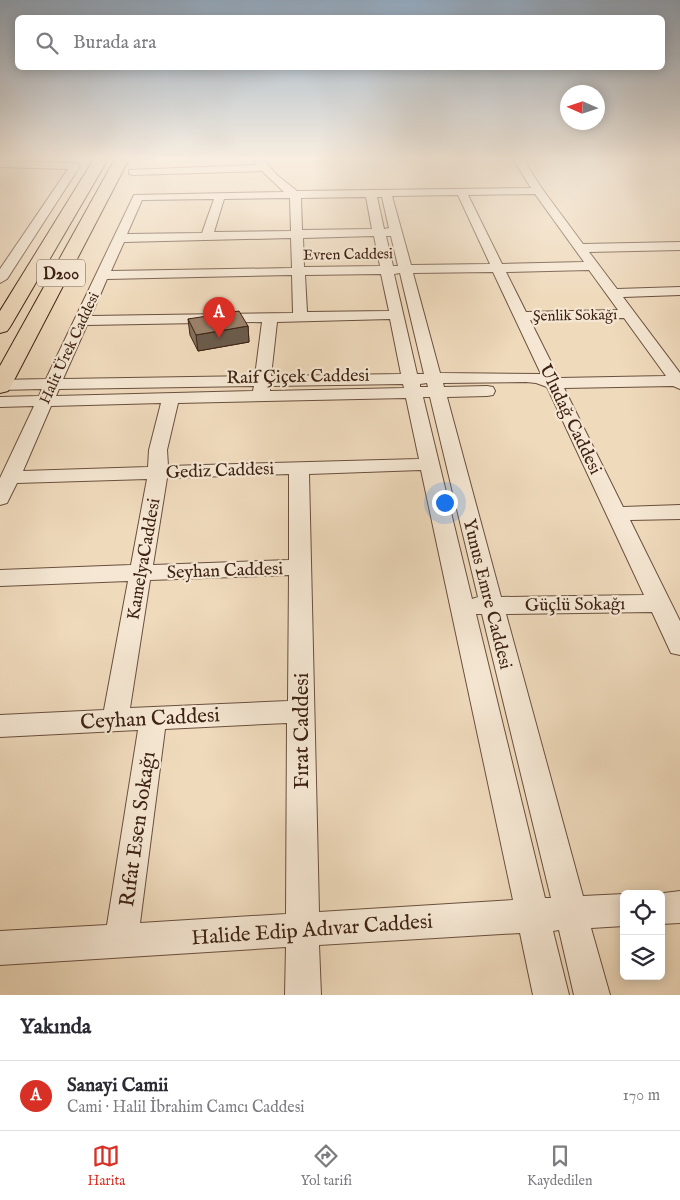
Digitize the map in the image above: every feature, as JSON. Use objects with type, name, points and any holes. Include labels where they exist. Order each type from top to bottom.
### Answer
[{"type":"highway","name":"D200","points":[[0,327],[73,205]]},
{"type":"highway","name":"D200","points":[[0,389],[115,205]]},
{"type":"street","points":[[0,279],[50,205]]},
{"type":"street","name":"Halit Ürek Caddesi","points":[[0,499],[43,401],[82,321],[119,238],[126,205]]},
{"type":"street","points":[[207,236],[217,205]]},
{"type":"street","points":[[296,205],[300,316]]},
{"type":"street","name":"Yunus Emre Caddesi","points":[[381,205],[396,270],[435,385],[592,995]]},
{"type":"street","name":"Uludağ Caddesi","points":[[468,205],[680,646]]},
{"type":"street","points":[[549,205],[629,314],[666,353],[679,382]]},
{"type":"street","points":[[119,238],[387,232]]},
{"type":"street","points":[[580,248],[680,246]]},
{"type":"street","name":"Evren Caddesi","points":[[103,275],[594,266]]},
{"type":"street","name":"Yunus Emre Caddesi","points":[[396,270],[396,315],[551,995]]},
{"type":"street","points":[[613,293],[680,291]]},
{"type":"street","name":"Şenlik Sokağı","points":[[520,316],[629,314]]},
{"type":"street","points":[[82,321],[396,315]]},
{"type":"street","points":[[262,388],[270,317]]},
{"type":"street","name":"Raif Çiçek Caddesi","points":[[0,389],[51,384],[262,388],[435,385],[531,390],[545,387],[552,383],[679,382]]},
{"type":"street","name":"Raif Çiçek Caddesi","points":[[0,389],[43,401],[171,398],[262,388]]},
{"type":"street","name":"KamelyaCaddesi","points":[[115,720],[158,472],[158,450],[171,398]]},
{"type":"street","name":"Gediz Caddesi","points":[[10,477],[430,464]]},
{"type":"street","name":"Fırat Caddesi","points":[[299,468],[302,995]]},
{"type":"street","points":[[618,514],[680,512]]},
{"type":"street","name":"Seyhan Caddesi","points":[[0,578],[300,567]]},
{"type":"street","name":"Güçlü Sokağı","points":[[462,606],[658,603]]},
{"type":"street","name":"Ceyhan Caddesi","points":[[0,726],[300,711]]},
{"type":"street","name":"Rıfat Esen Sokağı","points":[[120,941],[154,718]]},
{"type":"street","points":[[665,908],[680,907]]},
{"type":"street","name":"Halide Edip Adıvar Caddesi","points":[[0,948],[620,910]]},
{"type":"building","points":[[239,311],[248,326],[196,335],[188,319]]},
{"type":"place","name":"Sanayi Camii","points":[[219,338]]}]
